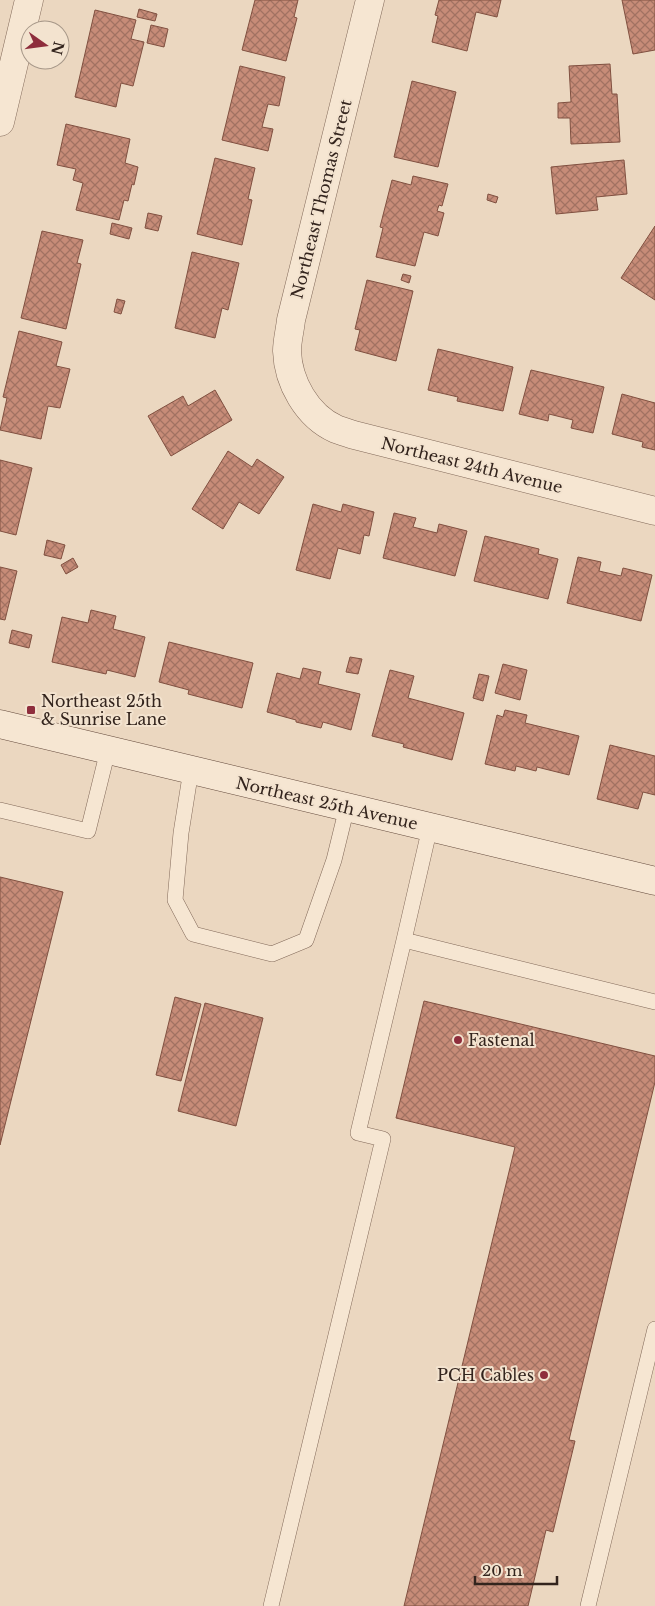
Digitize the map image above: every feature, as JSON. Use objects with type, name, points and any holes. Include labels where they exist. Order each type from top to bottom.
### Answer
[{"type":"street","points":[[0,122],[30,0]]},
{"type":"street","name":"Northeast Thomas Street","points":[[300,397],[291,377],[287,350],[291,320],[370,0]]},
{"type":"street","name":"Northeast 24th Avenue","points":[[300,397],[320,418],[335,428],[354,435],[655,511]]},
{"type":"street","name":"Northeast 25th Avenue","points":[[0,724],[655,881]]},
{"type":"lane","points":[[0,810],[88,831],[108,750]]},
{"type":"lane","points":[[191,770],[181,833],[175,900],[193,934],[272,954],[306,940],[334,860],[347,807]]},
{"type":"lane","points":[[271,1606],[382,1139],[358,1133],[430,827]]},
{"type":"lane","points":[[404,940],[655,1002]]},
{"type":"lane","points":[[588,1606],[655,1329]]},
{"type":"building","points":[[255,0],[298,0],[294,17],[297,18],[286,61],[242,50]]},
{"type":"building","points":[[439,0],[501,0],[497,17],[476,12],[467,51],[432,42],[438,16],[435,15]]},
{"type":"building","points":[[622,0],[655,0],[655,50],[633,54]]},
{"type":"building","points":[[139,9],[157,14],[155,21],[137,17]]},
{"type":"building","points":[[95,10],[136,20],[131,39],[144,42],[133,86],[121,83],[116,107],[75,97]]},
{"type":"building","points":[[151,25],[168,29],[164,47],[147,43]]},
{"type":"building","points":[[610,64],[612,94],[617,94],[620,142],[571,144],[570,118],[558,118],[558,103],[571,102],[569,66]]},
{"type":"building","points":[[240,66],[285,77],[279,106],[268,104],[262,127],[273,129],[268,151],[222,140]]},
{"type":"building","points":[[412,81],[456,92],[438,167],[394,157]]},
{"type":"building","points":[[66,124],[130,139],[125,163],[138,167],[134,185],[132,184],[128,201],[124,200],[119,220],[76,210],[83,183],[73,180],[76,169],[57,165]]},
{"type":"building","points":[[215,158],[255,168],[248,199],[252,200],[242,245],[197,234]]},
{"type":"building","points":[[624,160],[627,194],[596,197],[598,210],[556,214],[551,167]]},
{"type":"building","points":[[413,176],[448,184],[442,206],[439,205],[437,211],[444,213],[438,236],[424,232],[415,266],[376,257],[383,228],[380,227],[392,180],[411,185]]},
{"type":"building","points":[[488,194],[498,197],[496,203],[487,200]]},
{"type":"building","points":[[148,213],[162,216],[158,231],[145,228]]},
{"type":"building","points":[[112,223],[132,228],[129,239],[110,234]]},
{"type":"building","points":[[655,226],[655,300],[621,278]]},
{"type":"building","points":[[42,231],[83,240],[77,263],[81,264],[66,329],[21,318]]},
{"type":"building","points":[[192,252],[239,263],[228,310],[222,308],[215,338],[175,328]]},
{"type":"building","points":[[403,274],[411,276],[409,283],[401,280]]},
{"type":"building","points":[[367,280],[413,291],[396,361],[355,350],[360,330],[355,329]]},
{"type":"building","points":[[117,299],[125,301],[121,314],[114,312]]},
{"type":"building","points":[[19,331],[62,342],[56,366],[70,369],[60,408],[48,406],[41,439],[0,430],[7,398],[3,397]]},
{"type":"building","points":[[438,349],[513,367],[503,411],[457,401],[458,397],[428,390]]},
{"type":"building","points":[[531,370],[604,387],[593,433],[571,428],[573,420],[549,414],[548,421],[519,414]]},
{"type":"building","points":[[215,390],[232,420],[171,456],[148,416],[183,396],[188,406]]},
{"type":"building","points":[[622,394],[655,403],[655,450],[642,447],[643,442],[612,434]]},
{"type":"building","points":[[228,451],[252,467],[257,459],[284,477],[259,514],[239,502],[223,529],[192,509]]},
{"type":"building","points":[[0,460],[32,468],[16,535],[0,531]]},
{"type":"building","points":[[313,504],[341,512],[343,504],[374,512],[369,536],[364,535],[360,554],[338,548],[330,579],[296,570]]},
{"type":"building","points":[[394,513],[416,518],[413,527],[437,533],[439,524],[467,531],[455,576],[383,558]]},
{"type":"building","points":[[485,536],[539,549],[538,554],[558,559],[548,599],[474,581]]},
{"type":"building","points":[[47,540],[65,545],[61,559],[44,555]]},
{"type":"building","points":[[578,557],[601,562],[599,571],[621,576],[623,568],[652,575],[641,621],[567,603]]},
{"type":"building","points":[[73,558],[78,567],[66,574],[61,565]]},
{"type":"building","points":[[0,567],[17,571],[5,620],[0,619]]},
{"type":"building","points":[[91,610],[116,616],[113,629],[145,637],[135,677],[107,670],[106,674],[52,662],[62,617],[88,623]]},
{"type":"building","points":[[12,630],[32,635],[29,648],[9,643]]},
{"type":"building","points":[[169,642],[253,663],[242,708],[188,694],[189,690],[159,682]]},
{"type":"building","points":[[350,657],[362,659],[358,674],[346,672]]},
{"type":"building","points":[[503,664],[527,670],[520,700],[495,693]]},
{"type":"building","points":[[303,668],[321,672],[318,684],[360,694],[351,730],[323,722],[321,728],[267,712],[277,673],[300,679]]},
{"type":"building","points":[[390,670],[414,676],[408,698],[464,713],[452,760],[403,747],[404,744],[372,736]]},
{"type":"building","points":[[479,674],[489,676],[483,701],[473,698]]},
{"type":"building","points":[[505,710],[527,715],[525,723],[579,736],[569,775],[537,767],[536,771],[516,766],[515,771],[485,764],[497,715],[503,717]]},
{"type":"building","points":[[610,745],[655,756],[655,795],[643,792],[638,809],[597,799]]},
{"type":"building","points":[[0,877],[63,892],[0,1145]]},
{"type":"building","points":[[175,997],[201,1004],[181,1081],[156,1075]]},
{"type":"building","points":[[424,1001],[655,1056],[655,1082],[569,1440],[575,1441],[553,1532],[546,1530],[528,1606],[404,1606],[515,1147],[396,1118]]},
{"type":"building","points":[[205,1003],[263,1018],[236,1126],[178,1111]]},
{"type":"place","name":"Northeast 25th & Sunrise Lane","points":[[31,710]]},
{"type":"place","name":"Fastenal","points":[[458,1040]]},
{"type":"place","name":"PCH Cables","points":[[544,1375]]}]
